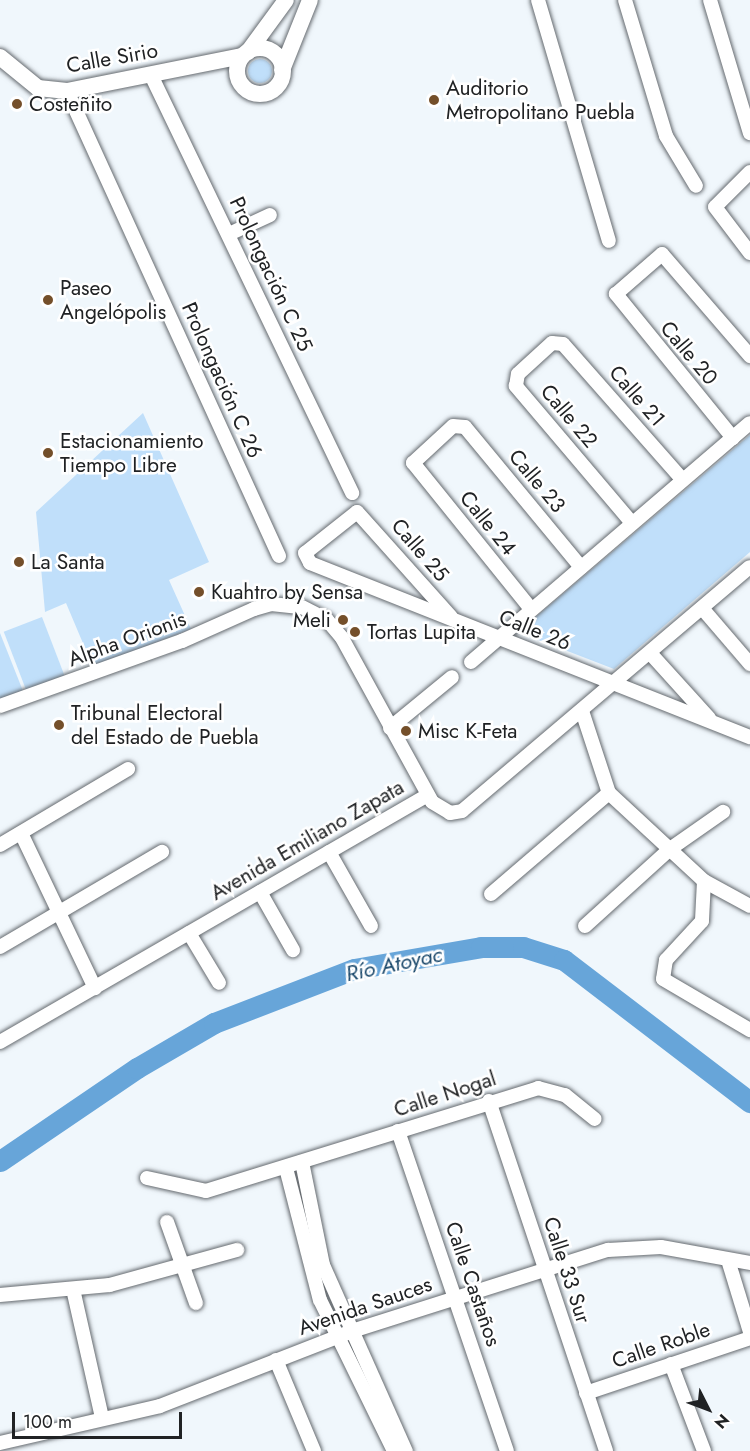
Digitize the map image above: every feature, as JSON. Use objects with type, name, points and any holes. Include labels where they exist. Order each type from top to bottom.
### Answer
[{"type":"street","points":[[286,0],[245,54],[237,77],[252,93],[273,89],[310,0]]},
{"type":"street","points":[[538,0],[609,241]]},
{"type":"street","points":[[625,0],[666,136],[696,186]]},
{"type":"street","points":[[710,0],[750,134]]},
{"type":"street","points":[[245,54],[270,51],[282,70]]},
{"type":"street","name":"Calle Sirio","points":[[0,57],[38,88],[67,91],[245,54]]},
{"type":"street","name":"Prolongación C 25","points":[[151,75],[352,493]]},
{"type":"street","name":"Prolongación C 26","points":[[67,91],[279,556]]},
{"type":"street","points":[[750,172],[715,207],[750,253]]},
{"type":"street","points":[[229,234],[270,215]]},
{"type":"street","name":"Calle 20","points":[[733,438],[616,294],[662,254],[750,356]]},
{"type":"street","name":"Calle 21","points":[[558,341],[683,480]]},
{"type":"street","name":"Calle 22","points":[[558,341],[518,374],[516,386],[632,523]]},
{"type":"street","points":[[471,662],[750,423]]},
{"type":"street","name":"Calle 23","points":[[413,463],[460,424],[581,567]]},
{"type":"street","name":"Calle 24","points":[[413,463],[531,609]]},
{"type":"street","name":"Calle 26","points":[[357,512],[308,549],[306,559],[497,638],[750,737]]},
{"type":"street","name":"Calle 25","points":[[357,512],[450,617]]},
{"type":"street","name":"Avenida Emiliano Zapata","points":[[1,1036],[95,988],[428,795],[441,810],[462,811],[750,567]]},
{"type":"street","name":"Alpha Orionis","points":[[0,706],[182,642],[254,609],[271,604],[302,607],[327,620],[342,638],[390,728]]},
{"type":"street","points":[[702,608],[750,664]]},
{"type":"street","points":[[650,653],[712,722]]},
{"type":"street","points":[[428,795],[390,728],[452,677]]},
{"type":"street","points":[[582,711],[609,793],[704,881],[750,906]]},
{"type":"street","points":[[0,845],[128,769]]},
{"type":"street","points":[[491,894],[609,793]]},
{"type":"street","points":[[585,926],[670,849],[723,812]]},
{"type":"street","points":[[21,832],[95,988]]},
{"type":"street","points":[[0,946],[162,852]]},
{"type":"street","points":[[329,852],[371,926]]},
{"type":"street","points":[[704,881],[702,921],[666,960],[663,979],[750,1030]]},
{"type":"street","points":[[260,892],[293,950]]},
{"type":"street","points":[[189,933],[219,983]]},
{"type":"street","name":"Calle Nogal","points":[[147,1178],[206,1191],[489,1101],[552,1088],[595,1119]]},
{"type":"street","name":"Calle 33 Sur","points":[[489,1101],[606,1451]]},
{"type":"street","name":"Calle Castaños","points":[[398,1131],[507,1451]]},
{"type":"street","points":[[302,1162],[323,1265],[406,1451]]},
{"type":"street","points":[[286,1167],[308,1268],[338,1337],[394,1451]]},
{"type":"street","points":[[167,1222],[196,1303]]},
{"type":"street","name":"Avenida Sauces","points":[[1,1438],[160,1406],[352,1331],[544,1268],[639,1246],[750,1263]]},
{"type":"street","points":[[0,1295],[73,1289],[182,1265],[237,1250]]},
{"type":"street","points":[[728,1260],[750,1332]]},
{"type":"street","points":[[73,1289],[102,1418]]},
{"type":"street","name":"Calle Roble","points":[[586,1393],[750,1338]]},
{"type":"street","points":[[276,1360],[314,1451]]},
{"type":"street","points":[[671,1364],[704,1451]]},
{"type":"shaded area","points":[[260,59],[269,62],[272,71],[269,80],[260,83],[251,80],[248,71],[251,62]]},
{"type":"shaded area","points":[[143,413],[209,562],[169,580],[191,629],[93,667],[66,603],[45,612],[36,512]]},
{"type":"shaded area","points":[[750,435],[750,552],[614,669],[518,632]]},
{"type":"shaded area","points":[[42,617],[65,676],[26,691],[4,632]]},
{"type":"shaded area","points":[[0,633],[23,691],[0,699]]},
{"type":"waterway","name":"Río Atoyac","points":[[0,1161],[137,1068],[214,1023],[354,969],[481,947],[523,947],[564,960],[750,1102]]},
{"type":"place","name":"Auditorio Metropolitano Puebla","points":[[434,100]]},
{"type":"place","name":"Costeñito","points":[[17,104]]},
{"type":"place","name":"Paseo Angelópolis","points":[[48,300]]},
{"type":"place","name":"Estacionamiento Tiempo Libre","points":[[48,453]]},
{"type":"place","name":"La Santa","points":[[19,562]]},
{"type":"place","name":"Kuahtro by Sensa","points":[[199,592]]},
{"type":"place","name":"Meli","points":[[343,620]]},
{"type":"place","name":"Tortas Lupita","points":[[355,632]]},
{"type":"place","name":"Tribunal Electoral del Estado de Puebla","points":[[59,725]]},
{"type":"place","name":"Misc K-Feta","points":[[406,731]]}]
